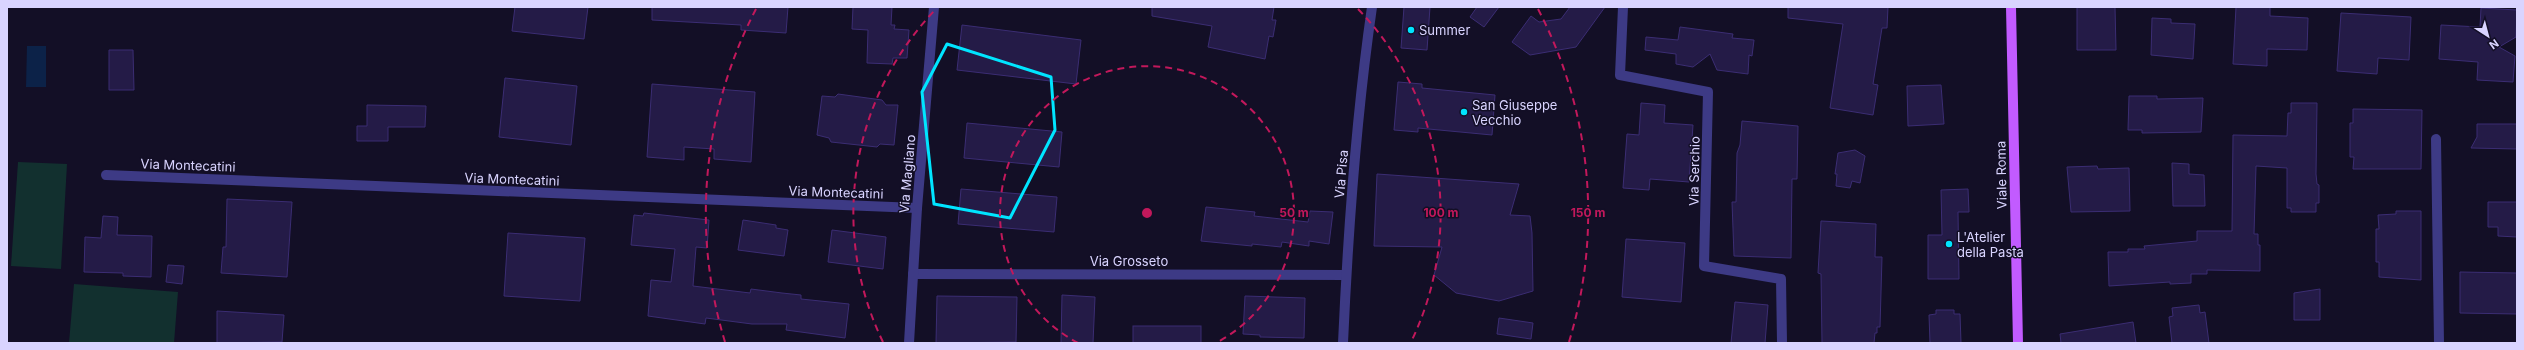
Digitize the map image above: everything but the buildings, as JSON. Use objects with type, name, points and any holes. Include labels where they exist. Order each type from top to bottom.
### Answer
[{"type":"main road","name":"Viale Roma","points":[[2011,7],[2018,343]]},
{"type":"street","name":"Via Magliano","points":[[909,343],[917,208],[934,7]]},
{"type":"street","name":"Via Pisa","points":[[1343,343],[1346,275],[1363,68],[1372,7]]},
{"type":"street","name":"Via Serchio","points":[[1623,7],[1620,75],[1708,92],[1704,266],[1781,279],[1782,343]]},
{"type":"street","points":[[2436,139],[2439,343]]},
{"type":"street","name":"Via Montecatini","points":[[106,175],[917,208]]},
{"type":"street","name":"Via Grosseto","points":[[913,274],[1346,275]]},
{"type":"highlighted area","points":[[947,44],[1051,77],[1055,130],[1010,218],[934,204],[922,92]]},
{"type":"green space","points":[[18,162],[67,164],[61,269],[11,266]]},
{"type":"green space","points":[[74,284],[178,292],[174,343],[69,343]]},
{"type":"water","points":[[27,46],[46,46],[46,87],[26,87]]},
{"type":"place","name":"Summer","points":[[1411,30]]},
{"type":"place","name":"San Giuseppe Vecchio","points":[[1464,112]]},
{"type":"place","name":"L'Atelier della Pasta","points":[[1949,244]]}]
